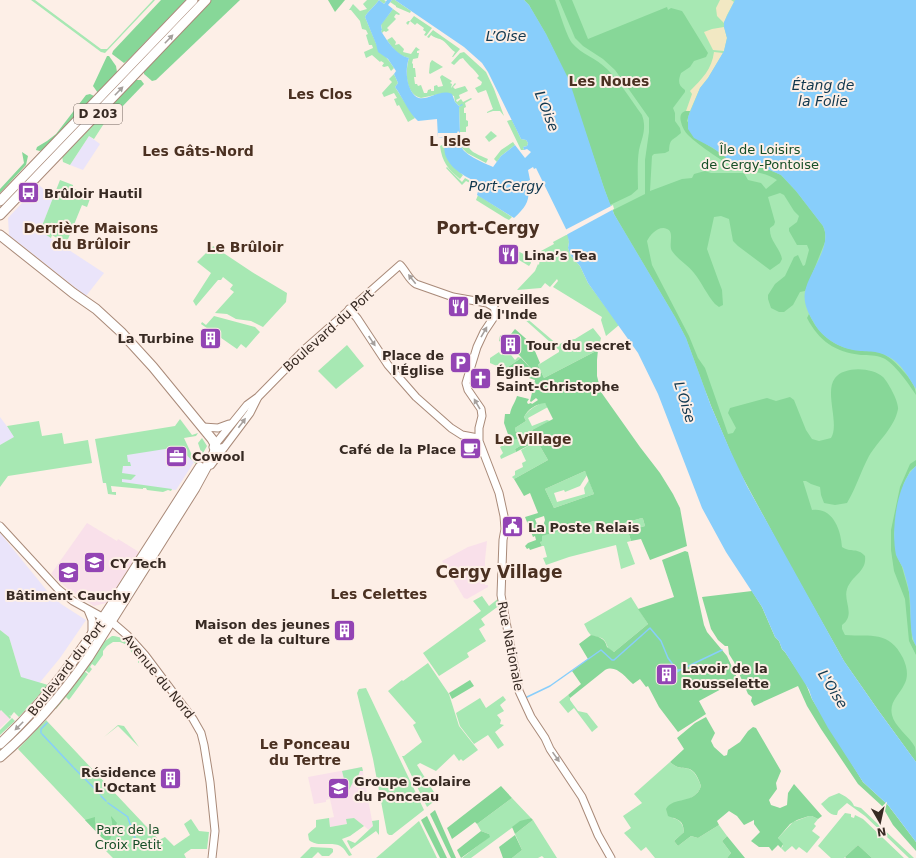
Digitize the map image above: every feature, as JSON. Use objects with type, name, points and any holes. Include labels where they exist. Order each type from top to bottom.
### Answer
[{"type":"main road","name":"D 203","points":[[43,156],[193,0]]},
{"type":"main road","name":"D 203","points":[[54,160],[206,0]]},
{"type":"main road","points":[[1,215],[54,160],[52,155],[53,151],[72,131],[85,112]]},
{"type":"main road","points":[[29,185],[43,156]]},
{"type":"main road","points":[[0,201],[43,156]]},
{"type":"main road","points":[[1,236],[73,293],[96,309],[114,326],[153,367],[203,427],[217,447]]},
{"type":"main road","points":[[1,236],[36,267],[78,300],[137,355],[217,447]]},
{"type":"main road","name":"Boulevard du Port","points":[[0,757],[26,733],[75,676],[107,622],[195,488],[217,447]]},
{"type":"main road","name":"Boulevard du Port","points":[[0,744],[22,723],[50,692],[91,636],[107,622],[112,606],[217,447]]},
{"type":"street","name":"Boulevard du Port","points":[[217,447],[231,423],[247,405],[258,397],[293,360],[400,265],[408,273],[412,282],[416,284],[453,298],[487,302],[494,307],[496,314],[484,332],[475,351],[466,383],[468,390],[481,409],[482,416],[478,438]]},
{"type":"street","points":[[350,309],[388,365],[411,392],[441,419],[465,436],[478,438]]},
{"type":"street","name":"Boulevard du Port","points":[[217,447],[252,410],[258,397]]},
{"type":"street","points":[[203,427],[218,428],[231,423]]},
{"type":"street","name":"Rue Nationale","points":[[478,438],[499,493],[505,521],[501,588],[519,691],[522,700],[550,749],[582,797],[598,835],[611,858]]},
{"type":"street","points":[[0,521],[13,540]]},
{"type":"street","points":[[0,526],[13,540]]},
{"type":"street","name":"Avenue du Nord","points":[[13,540],[50,582],[68,598],[107,622],[126,637],[142,655],[186,712],[198,734],[205,758],[212,813],[213,840],[211,858]]},
{"type":"street","points":[[91,636],[93,623],[90,611],[102,611],[112,606]]},
{"type":"shaded area","points":[[89,136],[100,144],[83,170],[70,165]]},
{"type":"shaded area","points":[[39,185],[53,198],[40,231],[104,273],[86,296],[9,235],[8,218]]},
{"type":"shaded area","points":[[0,417],[15,437],[0,445]]},
{"type":"shaded area","points":[[178,446],[194,462],[176,490],[103,483],[99,458]]},
{"type":"shaded area","name":"CY Tech","points":[[87,523],[139,552],[106,603],[94,606],[68,589],[51,574]]},
{"type":"shaded area","points":[[0,533],[48,592],[61,604],[86,620],[60,658],[32,692],[23,684],[9,637],[0,630]]},
{"type":"shaded area","points":[[487,541],[485,585],[488,585],[488,587],[467,599],[464,598],[442,561],[468,547]]},
{"type":"shaded area","points":[[0,709],[10,719],[0,728]]},
{"type":"shaded area","name":"Groupe Scolaire du Ponceau","points":[[362,767],[373,826],[369,830],[354,818],[347,824],[330,827],[329,818],[334,817],[330,799],[326,800],[326,802],[314,804],[308,777]]},
{"type":"green space","points":[[31,0],[35,0],[101,49],[107,49],[153,0],[155,0],[105,53],[101,52]]},
{"type":"green space","points":[[161,0],[186,0],[124,63],[112,54],[113,51]]},
{"type":"green space","points":[[211,0],[240,0],[156,80],[152,81],[144,74],[144,71]]},
{"type":"green space","points":[[328,0],[345,0],[335,12]]},
{"type":"green space","points":[[367,0],[379,0],[365,17],[378,48],[394,68],[391,71],[388,66],[382,66],[384,63],[381,61],[380,62],[372,55],[366,58],[364,52],[373,48],[372,45],[369,45],[366,30],[362,29],[360,21],[351,10],[349,10],[353,4],[360,11],[367,9],[363,4]]},
{"type":"green space","points":[[379,0],[384,0],[386,1],[384,4]]},
{"type":"green space","points":[[395,0],[411,11],[410,13],[396,7],[390,2]]},
{"type":"green space","name":"Île de Loisirs de Cergy-Pontoise","points":[[524,0],[916,0],[916,762],[844,661],[614,214],[529,5]]},
{"type":"green space","points":[[524,0],[555,0],[565,29],[572,43],[612,74],[642,115],[644,129],[638,155],[638,189],[631,195],[610,205],[568,80],[546,34],[529,5]]},
{"type":"green space","points":[[559,0],[572,0],[588,39],[667,7],[668,10],[671,8],[682,11],[708,53],[706,57],[694,61],[690,67],[681,73],[679,83],[685,92],[673,108],[675,113],[675,121],[680,128],[681,133],[671,142],[669,151],[654,154],[652,156],[650,191],[682,179],[692,178],[694,174],[705,171],[711,173],[744,173],[748,180],[761,183],[766,189],[777,180],[763,174],[734,167],[698,144],[687,134],[681,124],[680,117],[683,112],[690,111],[687,121],[706,144],[736,165],[765,168],[781,175],[796,191],[823,226],[825,232],[825,242],[807,287],[805,291],[800,292],[793,305],[784,312],[779,312],[771,308],[768,295],[775,284],[785,276],[794,257],[798,255],[803,266],[805,265],[809,250],[807,245],[797,245],[789,231],[789,228],[797,222],[799,216],[784,195],[780,193],[768,197],[775,222],[770,228],[770,233],[782,259],[780,263],[770,270],[733,241],[729,219],[721,216],[714,217],[707,249],[722,290],[723,305],[719,307],[712,300],[689,267],[672,251],[671,233],[667,229],[658,229],[647,241],[652,265],[689,336],[698,358],[705,368],[728,434],[733,433],[736,428],[728,413],[730,408],[767,398],[776,401],[790,397],[794,400],[806,430],[812,439],[819,441],[831,438],[834,425],[831,399],[832,384],[839,374],[845,371],[858,369],[872,371],[883,377],[893,392],[898,406],[896,416],[890,428],[869,456],[847,503],[835,505],[824,503],[820,487],[803,481],[812,510],[825,512],[830,516],[838,527],[842,547],[848,550],[857,551],[865,556],[862,570],[852,580],[847,589],[846,598],[849,612],[846,621],[842,625],[842,629],[845,635],[871,636],[885,639],[898,649],[903,658],[907,678],[893,702],[891,710],[893,719],[915,747],[916,762],[844,661],[786,558],[736,465],[711,406],[686,338],[614,214],[613,210],[645,194],[645,160],[649,132],[649,118],[615,70],[603,59],[583,46],[575,38]]},
{"type":"green space","points":[[393,9],[400,14],[396,14],[394,17],[396,19],[387,28],[389,30],[382,33],[381,24]]},
{"type":"green space","points":[[414,16],[432,28],[426,36],[424,35],[426,32],[423,30],[424,28],[417,23],[415,25],[410,21]]},
{"type":"green space","points":[[433,30],[460,49],[453,57],[455,52],[444,42],[431,35],[429,38],[427,37]]},
{"type":"green space","points":[[392,37],[396,42],[395,45],[399,44],[404,49],[403,52],[411,54],[416,47],[420,50],[417,51],[417,53],[419,53],[418,58],[413,59],[412,63],[413,68],[415,68],[415,84],[418,86],[421,85],[424,93],[427,93],[428,90],[431,89],[431,91],[434,91],[434,86],[443,86],[440,77],[442,75],[452,81],[450,83],[452,84],[451,88],[455,83],[456,84],[453,87],[455,89],[465,86],[468,91],[459,95],[460,98],[456,100],[457,102],[461,99],[463,102],[471,98],[472,99],[465,103],[466,107],[464,108],[466,120],[468,121],[466,132],[460,132],[459,107],[462,105],[459,106],[455,102],[454,96],[444,93],[421,98],[412,92],[409,87],[407,75],[409,58],[396,52],[391,46],[387,40]]},
{"type":"green space","points":[[464,52],[486,72],[504,116],[500,111],[487,113],[493,109],[486,90],[478,93],[475,88],[481,85],[482,82],[477,78],[479,76],[463,58],[454,65],[451,63],[460,53]]},
{"type":"green space","points":[[107,56],[109,56],[116,66],[117,72],[98,93],[93,86]]},
{"type":"green space","points":[[432,60],[443,67],[430,74],[430,63]]},
{"type":"green space","points":[[394,74],[398,83],[395,87],[415,118],[408,122],[399,105],[397,106],[394,99],[397,98],[394,93],[384,97],[382,93],[392,82],[389,79]]},
{"type":"green space","points":[[136,80],[141,80],[144,84],[119,110],[112,104]]},
{"type":"green space","points":[[90,94],[94,96],[45,148],[40,151],[36,150],[37,147],[56,134],[86,95]]},
{"type":"green space","points":[[112,104],[115,107],[114,108],[112,106],[110,109],[112,111],[94,139],[89,136],[70,165],[63,162],[62,156]]},
{"type":"green space","points":[[512,120],[521,139],[526,140],[528,143],[527,146],[523,147],[524,150],[521,150],[507,121]]},
{"type":"green space","points":[[491,131],[497,136],[489,142],[485,137]]},
{"type":"green space","points":[[460,137],[466,137],[468,146],[472,151],[488,159],[486,163],[467,153],[462,148]]},
{"type":"green space","points":[[513,142],[515,145],[501,156],[497,162],[494,159],[501,150]]},
{"type":"green space","points":[[444,144],[446,154],[450,161],[463,175],[460,179],[452,172],[444,161],[440,146]]},
{"type":"green space","points":[[22,152],[28,156],[26,165],[0,193],[0,189],[24,163]]},
{"type":"green space","points":[[447,167],[462,182],[465,178],[477,185],[476,186],[466,181],[462,185],[446,168]]},
{"type":"green space","points":[[60,180],[73,185],[73,188],[91,196],[87,207],[82,205],[66,244],[52,235],[51,238],[40,231]]},
{"type":"green space","points":[[478,195],[512,217],[509,220],[476,200]]},
{"type":"green space","points":[[568,234],[568,248],[571,256],[580,266],[588,283],[619,325],[606,336],[601,320],[602,317],[553,287],[558,281],[557,279],[550,287],[545,283],[541,288],[517,290],[535,271],[538,264],[539,265],[541,251],[554,244],[553,242]]},
{"type":"green space","points":[[213,246],[287,293],[286,302],[263,327],[251,321],[236,319],[227,314],[215,313],[234,292],[230,289],[233,285],[223,277],[221,280],[218,280],[196,306],[193,301],[211,273],[197,262]]},
{"type":"green space","points":[[516,250],[529,257],[531,263],[529,266],[514,257]]},
{"type":"green space","points":[[809,314],[815,325],[823,334],[837,344],[846,348],[879,352],[889,357],[909,378],[914,386],[916,395],[896,369],[883,358],[843,351],[829,344],[812,326],[807,318]]},
{"type":"green space","points":[[214,316],[255,327],[260,332],[246,348],[241,344],[237,349],[201,324],[202,322],[206,325]]},
{"type":"green space","points":[[524,316],[558,345],[567,340],[575,339],[593,328],[601,338],[598,350],[544,378],[538,365],[559,352],[559,350],[523,318]]},
{"type":"green space","points":[[515,329],[532,344],[540,363],[538,365],[544,378],[598,350],[597,376],[601,392],[660,473],[673,494],[680,508],[687,546],[650,560],[641,539],[631,541],[628,531],[645,526],[642,518],[603,529],[600,528],[597,522],[594,521],[542,536],[542,541],[540,542],[542,546],[530,550],[529,548],[527,549],[525,546],[528,543],[536,540],[535,536],[533,537],[525,517],[538,513],[530,493],[524,496],[514,479],[548,460],[537,441],[516,452],[515,449],[520,446],[520,441],[517,439],[510,440],[504,423],[505,414],[510,414],[517,396],[529,399],[527,402],[528,404],[532,404],[538,400],[536,398],[531,402],[530,401],[535,380],[526,377],[527,373],[519,370],[517,375],[506,370],[521,358],[535,373],[512,347],[512,344],[509,346],[499,341],[500,336],[504,334],[511,334]],"holes":[[[545,403],[553,419],[532,430],[536,438],[530,439],[515,431],[515,428],[526,421],[524,417],[530,409]],[[585,471],[594,494],[554,508],[545,489]],[[544,516],[545,527],[539,530],[535,519]]]},
{"type":"green space","points":[[347,345],[364,366],[336,389],[318,371]]},
{"type":"green space","points":[[506,346],[511,348],[508,351],[515,360],[518,357],[521,358],[506,370],[490,363],[490,358],[499,352],[502,355]]},
{"type":"green space","points":[[541,403],[545,403],[548,407],[528,418],[532,426],[547,420],[550,421],[532,430],[536,438],[530,439],[515,431],[515,428],[526,421],[524,417],[527,412]]},
{"type":"green space","points":[[180,419],[192,435],[198,433],[196,436],[184,438],[191,453],[199,459],[196,464],[178,447],[127,455],[128,462],[130,462],[131,466],[123,466],[122,473],[136,475],[131,480],[122,479],[122,482],[172,489],[171,491],[168,490],[163,492],[147,490],[146,488],[111,486],[112,492],[116,492],[116,495],[108,494],[106,483],[103,483],[95,439],[175,426]]},
{"type":"green space","points":[[39,421],[42,436],[62,433],[64,444],[88,440],[92,463],[8,476],[0,487],[0,445],[14,437],[7,426]]},
{"type":"green space","points":[[202,438],[207,446],[202,455],[198,443]]},
{"type":"green space","points":[[513,439],[520,441],[520,446],[515,449],[516,452],[501,459],[500,456],[503,453],[500,447]]},
{"type":"green space","points":[[537,441],[548,460],[514,479],[512,477],[515,475],[515,471],[523,467],[522,463],[526,461],[521,450]]},
{"type":"green space","points":[[916,460],[916,466],[910,471],[904,483],[899,501],[894,534],[897,556],[902,567],[909,592],[912,639],[916,646],[916,655],[909,641],[905,599],[894,571],[891,550],[891,530],[900,487],[910,464]]},
{"type":"green space","points":[[585,471],[587,475],[580,486],[565,492],[564,490],[554,493],[557,502],[585,494],[584,488],[589,480],[594,494],[554,508],[545,489]]},
{"type":"green space","points":[[642,518],[645,526],[628,531],[631,541],[627,542],[635,564],[621,569],[616,545],[569,557],[546,565],[543,558],[547,557],[544,546],[542,546],[540,542],[541,536],[594,521],[597,522],[601,529],[603,529]]},
{"type":"green space","points":[[685,551],[688,552],[704,625],[707,632],[727,656],[738,680],[699,701],[706,714],[678,732],[659,707],[648,686],[646,687],[640,679],[633,684],[617,670],[605,670],[570,698],[568,695],[581,684],[572,671],[588,659],[579,644],[591,635],[599,637],[603,640],[607,647],[614,652],[648,624],[638,609],[674,597],[662,560]]},
{"type":"green space","points":[[752,591],[762,607],[775,637],[805,682],[812,699],[863,782],[888,805],[916,842],[916,851],[893,825],[882,806],[858,784],[821,729],[807,706],[798,686],[754,706],[751,701],[752,697],[748,694],[729,654],[728,646],[725,646],[718,640],[711,629],[702,597]]},
{"type":"green space","points":[[482,596],[489,606],[499,598],[500,605],[481,619],[485,625],[479,629],[486,641],[467,653],[469,657],[439,676],[423,653],[481,611],[473,601]]},
{"type":"green space","points":[[631,597],[648,624],[614,652],[611,651],[603,639],[590,634],[584,624]]},
{"type":"green space","points":[[0,630],[9,637],[21,677],[48,685],[19,717],[14,712],[11,716],[9,715],[11,717],[10,719],[1,710],[0,711]]},
{"type":"green space","points":[[99,630],[101,631],[64,685],[29,724],[0,753],[0,748]]},
{"type":"green space","points":[[112,636],[116,636],[124,640],[141,661],[138,663],[138,660],[125,644],[113,642],[103,651],[103,655],[95,666],[92,664],[90,667],[92,669],[89,673],[85,670],[105,641]]},
{"type":"green space","points":[[428,663],[449,694],[459,726],[478,750],[463,761],[461,759],[459,761],[454,754],[436,771],[420,763],[417,765],[437,797],[437,799],[427,807],[402,756],[422,742],[413,725],[416,723],[388,691]]},
{"type":"green space","points":[[84,671],[88,674],[69,700],[66,697],[55,709]]},
{"type":"green space","points":[[470,680],[474,686],[452,699],[449,693]]},
{"type":"green space","points":[[366,688],[424,810],[392,835],[387,833],[373,759],[357,693],[359,689]]},
{"type":"green space","points":[[568,695],[578,711],[587,713],[598,727],[592,732],[574,708],[568,713],[559,702]]},
{"type":"green space","points":[[503,696],[506,700],[500,705],[504,711],[497,715],[501,720],[500,724],[504,725],[495,732],[504,745],[498,749],[488,735],[474,744],[460,726],[456,713],[480,698],[486,708]]},
{"type":"green space","points":[[706,717],[715,733],[711,741],[714,747],[724,756],[727,755],[728,750],[740,742],[748,731],[753,727],[756,728],[781,771],[776,783],[777,789],[769,800],[771,805],[780,808],[787,805],[788,793],[794,784],[822,816],[818,819],[809,816],[790,824],[778,838],[783,844],[781,848],[778,845],[772,851],[769,847],[759,847],[751,841],[760,832],[754,824],[754,820],[744,825],[737,816],[729,811],[717,821],[719,825],[698,838],[691,836],[678,846],[674,841],[684,832],[682,825],[677,819],[668,816],[666,809],[669,805],[694,796],[701,786],[698,777],[694,772],[687,768],[675,766],[670,762],[684,749],[677,738],[695,723]]},
{"type":"green space","points":[[12,718],[15,721],[0,735],[0,730]]},
{"type":"green space","name":"Parc de la Croix Petit","points":[[46,720],[159,840],[165,837],[174,846],[190,835],[184,824],[191,819],[199,831],[209,832],[207,849],[191,849],[184,854],[186,858],[113,858],[106,851],[109,845],[18,749]]},
{"type":"green space","points":[[118,725],[124,726],[139,747],[118,726],[104,737]]},
{"type":"green space","points":[[670,762],[675,766],[687,768],[694,772],[701,786],[693,797],[672,804],[673,818],[681,822],[684,832],[674,841],[678,846],[691,836],[698,838],[719,825],[727,836],[722,841],[731,853],[727,858],[655,858],[646,847],[641,851],[624,833],[631,828],[623,816],[642,803],[634,794]]},
{"type":"green space","points":[[362,767],[363,771],[360,771],[357,779],[354,780],[349,790],[342,791],[342,782],[337,780],[344,779],[342,771]]},
{"type":"green space","points":[[501,786],[512,798],[477,824],[475,822],[452,839],[447,828]]},
{"type":"green space","points":[[839,793],[850,800],[854,806],[861,808],[914,858],[909,858],[865,816],[847,803],[838,811],[837,815],[828,812],[821,804],[829,797]]},
{"type":"green space","points":[[512,798],[531,818],[520,822],[471,858],[462,858],[489,837],[489,834],[481,831],[477,824]]},
{"type":"green space","points":[[435,810],[456,858],[451,858],[430,814]]},
{"type":"green space","points":[[845,813],[851,814],[851,817],[854,818],[855,815],[863,819],[904,858],[872,858],[858,845],[844,858],[831,858],[818,846]]},
{"type":"green space","points":[[111,816],[117,823],[108,844],[85,820],[95,817],[96,827],[102,832],[108,833],[112,826]]},
{"type":"green space","points":[[427,816],[447,858],[440,858],[421,820]]},
{"type":"green space","points":[[809,816],[818,819],[814,824],[816,826],[812,831],[820,837],[807,853],[799,847],[796,850],[792,846],[785,852],[781,848],[783,846],[778,838],[793,822]]},
{"type":"green space","points":[[329,818],[330,827],[347,824],[346,819],[354,818],[364,826],[350,836],[342,839],[352,855],[349,856],[339,845],[317,844],[309,840],[308,834],[316,827],[316,820]]},
{"type":"green space","points":[[531,818],[533,820],[515,834],[512,827],[520,821]]},
{"type":"green space","points":[[379,820],[379,835],[376,831],[351,849],[347,841],[348,840],[355,843],[373,826],[372,821]]},
{"type":"green space","points":[[533,820],[557,858],[544,858],[542,856],[538,858],[512,858],[522,850],[515,834]]},
{"type":"green space","points":[[419,821],[437,858],[376,858]]},
{"type":"green space","points":[[481,831],[489,834],[490,837],[461,858],[457,850]]},
{"type":"green space","points":[[515,835],[522,850],[512,858],[503,858],[499,847]]},
{"type":"green space","points":[[727,836],[745,858],[727,858],[731,853],[722,841]]},
{"type":"green space","points":[[858,845],[872,858],[845,857]]},
{"type":"green space","points":[[311,847],[331,848],[333,849],[333,852],[329,856],[322,856],[318,852],[312,858],[300,858]]},
{"type":"sand","points":[[720,0],[731,0],[734,2],[724,23],[717,16],[716,8]]},
{"type":"sand","points":[[724,27],[727,38],[724,51],[713,50],[704,32]]},
{"type":"sand","points":[[714,52],[723,53],[700,88],[690,111],[686,111],[692,94],[690,91],[709,69]]},
{"type":"water","name":"L’Oise","points":[[379,0],[384,4],[387,0],[392,0],[388,5],[393,9],[381,25],[381,31],[396,51],[409,58],[407,64],[407,75],[409,86],[413,94],[418,98],[423,98],[446,92],[452,94],[455,102],[459,106],[462,104],[463,105],[459,107],[460,133],[458,131],[457,133],[461,139],[462,148],[471,156],[493,167],[501,156],[515,145],[525,158],[531,152],[527,149],[524,150],[523,147],[527,146],[528,143],[526,140],[521,139],[488,72],[482,63],[464,47],[395,0],[524,0],[529,5],[546,34],[569,80],[604,188],[614,214],[686,338],[711,406],[747,486],[844,661],[916,762],[916,842],[888,805],[863,782],[828,728],[812,699],[809,690],[782,649],[779,641],[775,637],[762,607],[726,552],[702,508],[658,394],[638,353],[588,283],[580,266],[571,256],[568,248],[569,242],[566,229],[536,168],[534,169],[533,167],[528,170],[530,180],[528,181],[529,193],[527,202],[514,218],[477,195],[480,184],[455,169],[447,160],[443,138],[438,138],[437,119],[418,121],[408,109],[395,87],[398,83],[394,74],[396,71],[388,59],[378,52],[365,17]]},
{"type":"water","name":"Étang de la Folie","points":[[735,0],[916,0],[916,389],[904,371],[893,360],[875,352],[847,349],[830,340],[816,326],[805,303],[805,292],[810,276],[822,251],[825,242],[825,234],[823,226],[796,191],[781,175],[765,168],[736,165],[713,148],[694,138],[688,129],[688,117],[700,88],[708,78],[724,51],[727,38],[724,22]]},
{"type":"water","points":[[916,466],[916,646],[912,634],[909,589],[903,568],[896,555],[894,533],[900,495],[909,474]]},
{"type":"pier","points":[[438,133],[462,133],[459,135],[462,137],[458,139],[457,137],[448,139],[446,137],[438,138]]},
{"type":"pier","points":[[613,205],[614,209],[566,235],[565,230]]},
{"type":"waterway","points":[[525,698],[550,686],[601,650],[612,660],[614,660],[650,628],[661,641],[668,658],[677,670],[680,670],[722,650]]},
{"type":"waterway","points":[[673,674],[680,670]]},
{"type":"waterway","points":[[41,733],[41,729],[47,723]]},
{"type":"waterway","points":[[42,734],[73,767]]},
{"type":"waterway","points":[[74,768],[100,794]]},
{"type":"waterway","points":[[101,796],[106,801]]},
{"type":"waterway","points":[[108,803],[128,817]]},
{"type":"waterway","points":[[128,818],[135,838],[142,848]]},
{"type":"place","name":"Brûloir Hautil","points":[[29,193]]},
{"type":"place","name":"Lina’s Tea","points":[[508,255]]},
{"type":"place","name":"Merveilles de l'Inde","points":[[459,306]]},
{"type":"place","name":"La Turbine","points":[[210,338]]},
{"type":"place","name":"Tour du secret","points":[[511,345]]},
{"type":"place","name":"Place de l'Église","points":[[460,362]]},
{"type":"place","name":"Église Saint-Christophe","points":[[480,378]]},
{"type":"place","name":"Café de la Place","points":[[471,449]]},
{"type":"place","name":"Cowool","points":[[177,456]]},
{"type":"place","name":"La Poste Relais","points":[[512,527]]},
{"type":"place","name":"CY Tech","points":[[95,563]]},
{"type":"place","name":"Bâtiment Cauchy","points":[[68,573]]},
{"type":"place","name":"Maison des jeunes et de la culture","points":[[345,631]]},
{"type":"place","name":"Lavoir de la Rousselette","points":[[667,675]]},
{"type":"place","name":"Résidence L'Octant","points":[[171,779]]},
{"type":"place","name":"Groupe Scolaire du Ponceau","points":[[338,788]]},
{"type":"district","name":"Les Noues","points":[[609,81]]},
{"type":"district","name":"Les Clos","points":[[320,94]]},
{"type":"district","name":"L Isle","points":[[450,141]]},
{"type":"district","name":"Les Gâts-Nord","points":[[198,151]]},
{"type":"district","name":"Port-Cergy","points":[[488,228]]},
{"type":"district","name":"Derrière Maisons du Brûloir","points":[[91,236]]},
{"type":"district","name":"Le Brûloir","points":[[245,247]]},
{"type":"district","name":"Le Village","points":[[533,439]]},
{"type":"district","name":"Cergy Village","points":[[499,572]]},
{"type":"district","name":"Les Celettes","points":[[379,594]]},
{"type":"district","name":"Le Ponceau du Tertre","points":[[305,752]]},
{"type":"water label","name":"L'Oise","points":[[547,111]]},
{"type":"water label","name":"L'Oise","points":[[685,402]]},
{"type":"water label","name":"L'Oise","points":[[833,689]]}]
